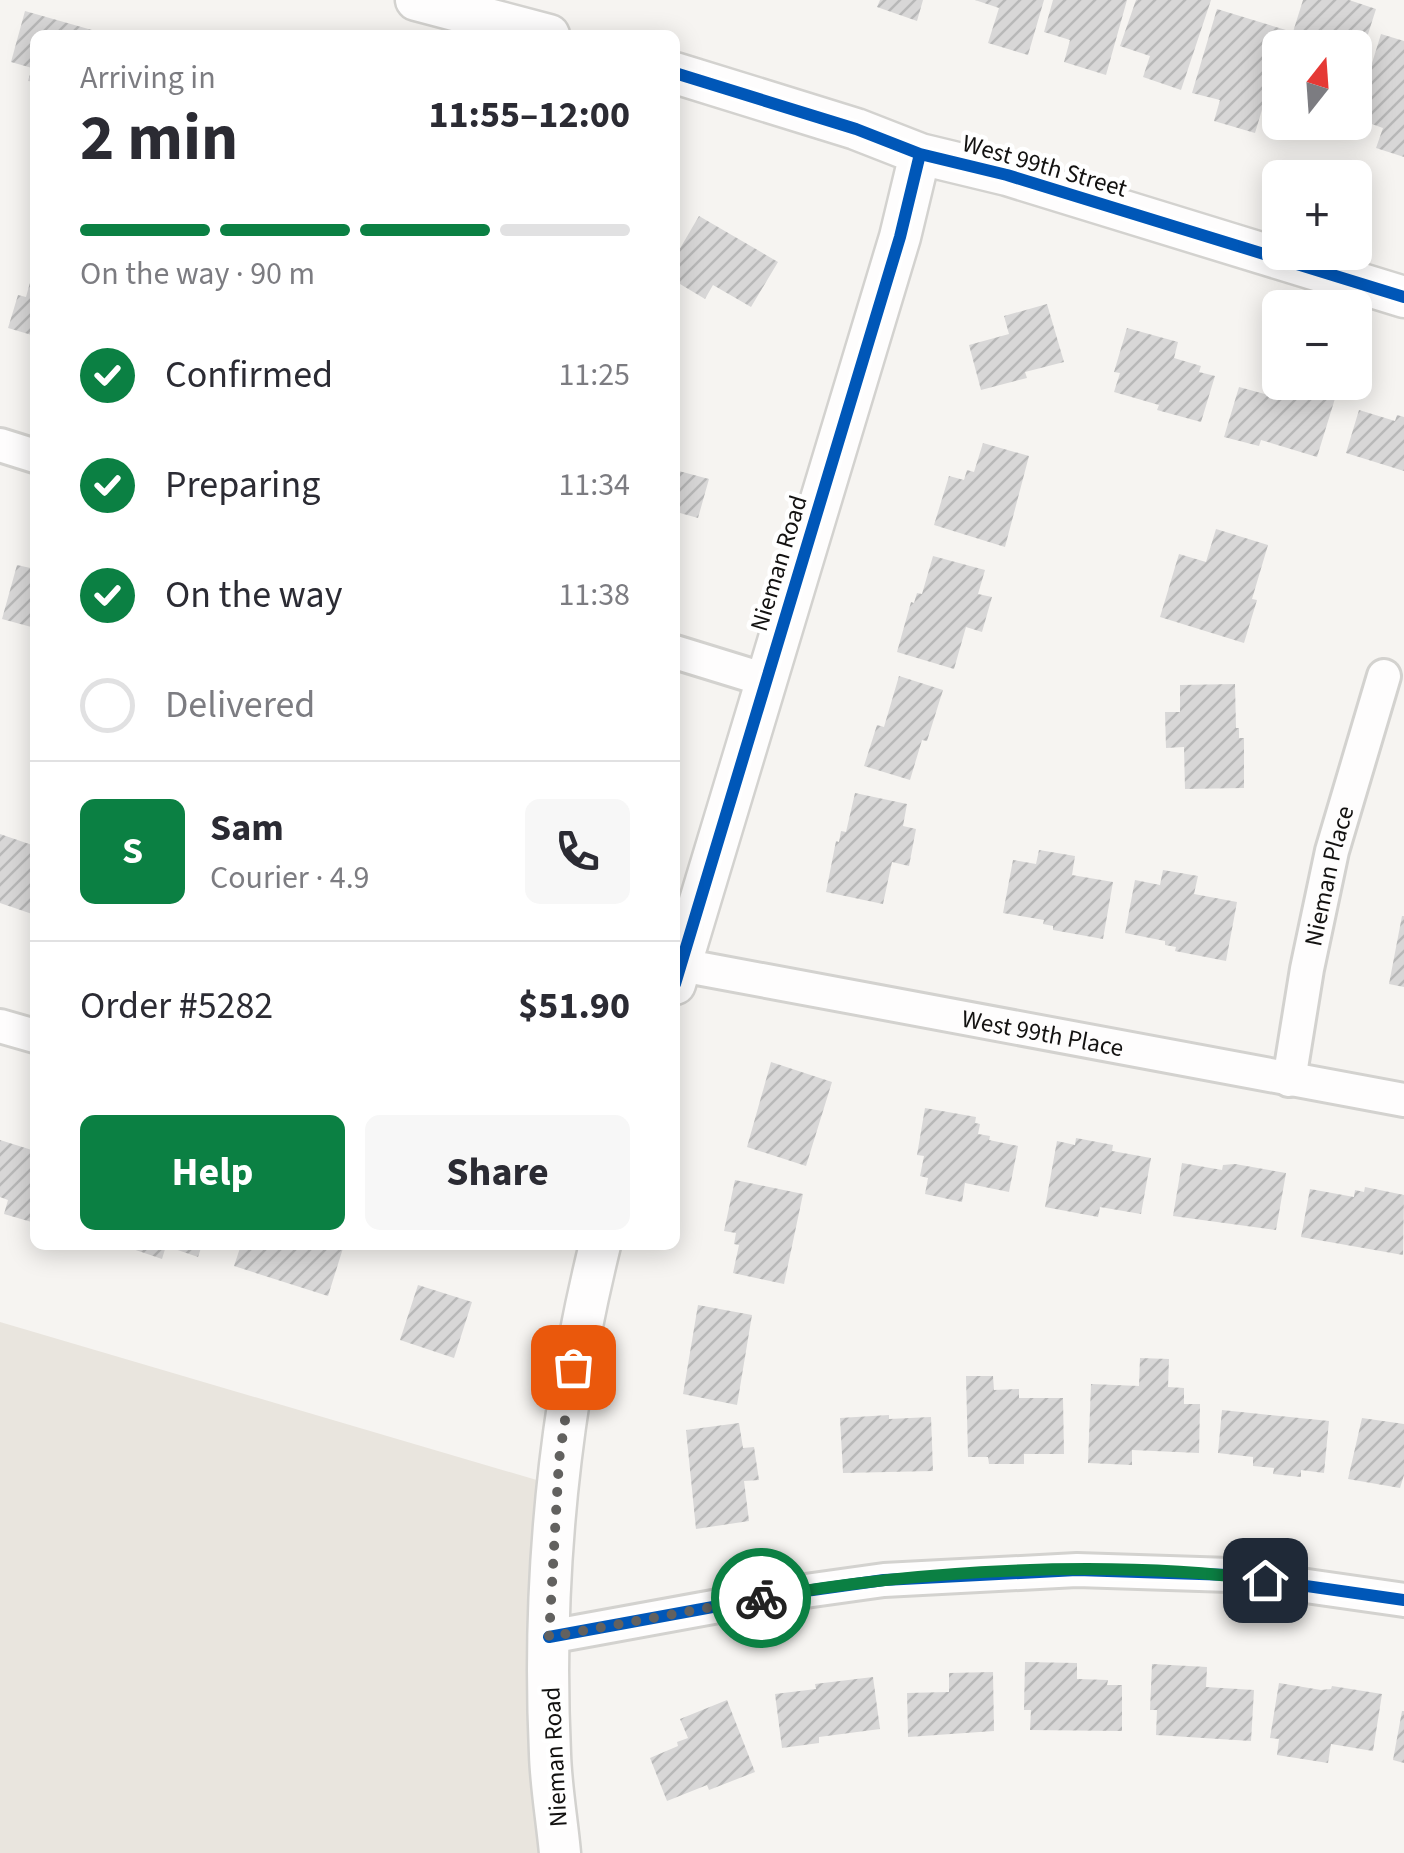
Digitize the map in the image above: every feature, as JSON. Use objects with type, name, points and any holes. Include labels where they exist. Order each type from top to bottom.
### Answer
[{"type":"street","points":[[416,0],[530,30]]},
{"type":"street","name":"West 99th Street","points":[[680,75],[856,129],[920,154],[1007,176],[1404,296]]},
{"type":"street","name":"Nieman Road","points":[[680,967],[900,237],[920,154]]},
{"type":"street","points":[[0,445],[30,454]]},
{"type":"street","points":[[680,654],[766,680]]},
{"type":"street","name":"Nieman Place","points":[[1289,1080],[1332,851],[1384,676]]},
{"type":"street","name":"West 99th Place","points":[[680,974],[1404,1100]]},
{"type":"street","points":[[0,1026],[30,1035]]},
{"type":"street","name":"Nieman Road","points":[[560,1853],[550,1755],[549,1637],[559,1460],[578,1336],[599,1250]]},
{"type":"street","points":[[549,1637],[884,1580],[1077,1570],[1230,1575],[1404,1600]]},
{"type":"shaded area","points":[[0,1322],[557,1486],[560,1853],[0,1853]]},
{"type":"building","points":[[880,0],[923,0],[917,21],[877,7]]},
{"type":"building","points":[[975,0],[1044,0],[1028,55],[988,43],[999,8]]},
{"type":"building","points":[[1053,0],[1127,0],[1106,75],[1064,62],[1070,40],[1044,32]]},
{"type":"building","points":[[1136,0],[1211,0],[1181,90],[1143,77],[1150,56],[1120,46]]},
{"type":"building","points":[[1303,0],[1349,0],[1376,9],[1369,30],[1294,30]]},
{"type":"building","points":[[1217,9],[1286,30],[1262,30],[1262,110],[1255,133],[1214,121],[1220,100],[1192,93]]},
{"type":"building","points":[[25,11],[92,30],[30,30],[30,67],[11,62]]},
{"type":"building","points":[[1381,34],[1404,41],[1404,157],[1376,148],[1383,128],[1372,124],[1372,63]]},
{"type":"building","points":[[699,216],[778,262],[751,307],[713,285],[705,299],[680,284],[680,248]]},
{"type":"building","points":[[30,283],[30,335],[8,328],[18,295],[26,297]]},
{"type":"building","points":[[1047,304],[1064,362],[1025,372],[1027,378],[981,390],[969,345],[1009,334],[1004,316]]},
{"type":"building","points":[[1127,328],[1178,342],[1174,358],[1201,366],[1199,372],[1215,376],[1201,422],[1114,392],[1120,373],[1114,372]]},
{"type":"building","points":[[1239,387],[1262,393],[1262,400],[1335,400],[1317,457],[1261,440],[1259,446],[1224,437]]},
{"type":"building","points":[[1359,410],[1395,421],[1397,415],[1404,417],[1404,471],[1346,453]]},
{"type":"building","points":[[983,443],[1029,456],[1005,547],[934,525],[949,476],[964,480],[967,470],[974,472]]},
{"type":"building","points":[[680,471],[709,479],[698,518],[680,513]]},
{"type":"building","points":[[1216,529],[1268,545],[1244,643],[1160,617],[1179,554],[1206,562]]},
{"type":"building","points":[[933,556],[985,570],[978,594],[992,597],[982,632],[966,627],[954,669],[897,652],[911,602],[914,603],[917,593],[922,594]]},
{"type":"building","points":[[17,565],[30,568],[30,627],[2,619]]},
{"type":"building","points":[[899,676],[943,690],[910,780],[864,766],[877,725],[884,727]]},
{"type":"building","points":[[1235,684],[1236,728],[1239,738],[1244,738],[1244,788],[1185,789],[1184,747],[1166,748],[1165,712],[1180,712],[1180,685]]},
{"type":"building","points":[[855,793],[907,804],[903,826],[916,829],[909,866],[892,862],[883,904],[826,892],[836,841],[839,842],[841,831],[846,832]]},
{"type":"building","points":[[0,834],[30,844],[30,913],[0,903]]},
{"type":"building","points":[[1039,850],[1075,856],[1072,875],[1113,882],[1103,939],[1053,930],[1053,926],[1043,924],[1044,920],[1003,913],[1013,860],[1036,864]]},
{"type":"building","points":[[1163,870],[1198,876],[1194,894],[1237,902],[1226,961],[1175,951],[1176,947],[1165,945],[1165,941],[1125,933],[1135,880],[1160,885]]},
{"type":"building","points":[[1404,916],[1404,987],[1389,984]]},
{"type":"building","points":[[771,1062],[832,1082],[806,1166],[747,1147]]},
{"type":"building","points":[[925,1108],[976,1117],[975,1123],[980,1124],[978,1134],[1018,1146],[1009,1192],[965,1183],[962,1202],[925,1194],[928,1178],[920,1176],[924,1156],[917,1155]]},
{"type":"building","points":[[1076,1138],[1113,1145],[1112,1151],[1151,1158],[1141,1214],[1100,1207],[1098,1217],[1045,1207],[1057,1141],[1075,1145]]},
{"type":"building","points":[[0,1140],[30,1149],[30,1222],[4,1214],[8,1200],[0,1197]]},
{"type":"building","points":[[1182,1163],[1222,1170],[1223,1165],[1235,1164],[1286,1173],[1276,1230],[1173,1216]]},
{"type":"building","points":[[735,1180],[803,1194],[784,1284],[733,1273],[739,1245],[734,1244],[736,1233],[724,1231]]},
{"type":"building","points":[[1365,1187],[1404,1195],[1403,1255],[1301,1237],[1310,1189],[1354,1197],[1355,1190],[1364,1192]]},
{"type":"building","points":[[136,1250],[165,1250],[162,1259]]},
{"type":"building","points":[[178,1250],[200,1250],[198,1257]]},
{"type":"building","points":[[239,1250],[342,1250],[328,1296],[234,1266]]},
{"type":"building","points":[[418,1285],[472,1302],[454,1358],[400,1340]]},
{"type":"building","points":[[698,1305],[752,1315],[737,1405],[683,1394]]},
{"type":"building","points":[[1140,1358],[1169,1359],[1168,1387],[1184,1388],[1184,1404],[1200,1404],[1199,1453],[1132,1450],[1132,1465],[1088,1463],[1091,1384],[1139,1386]]},
{"type":"building","points":[[966,1376],[993,1376],[994,1390],[1019,1389],[1019,1398],[1063,1398],[1064,1454],[1024,1454],[1024,1464],[989,1464],[988,1457],[968,1457]]},
{"type":"building","points":[[1222,1410],[1329,1421],[1324,1473],[1301,1470],[1301,1477],[1273,1474],[1274,1468],[1253,1466],[1253,1457],[1218,1453]]},
{"type":"building","points":[[889,1415],[889,1419],[931,1417],[933,1471],[843,1473],[840,1418]]},
{"type":"building","points":[[1362,1418],[1404,1424],[1404,1475],[1400,1488],[1348,1479]]},
{"type":"building","points":[[739,1423],[743,1448],[754,1447],[759,1480],[744,1481],[749,1521],[696,1529],[686,1430]]},
{"type":"building","points":[[1025,1662],[1077,1663],[1077,1679],[1108,1680],[1107,1685],[1122,1685],[1122,1731],[1030,1730],[1031,1710],[1024,1710]]},
{"type":"building","points":[[1152,1664],[1207,1667],[1206,1687],[1254,1690],[1251,1741],[1156,1735],[1157,1710],[1150,1710]]},
{"type":"building","points":[[993,1672],[994,1731],[908,1737],[907,1693],[949,1692],[949,1673]]},
{"type":"building","points":[[873,1677],[880,1729],[819,1737],[819,1743],[782,1748],[775,1694],[816,1689],[815,1684]]},
{"type":"building","points":[[1279,1683],[1382,1694],[1373,1751],[1331,1744],[1328,1763],[1277,1755],[1279,1739],[1270,1738]]},
{"type":"building","points":[[727,1700],[755,1772],[667,1801],[650,1758],[688,1738],[680,1719]]},
{"type":"building","points":[[1404,1711],[1404,1763],[1393,1760]]},
{"type":"cycle path","points":[[680,75],[856,129],[920,154],[1007,175],[1404,297]]},
{"type":"cycle path","points":[[680,967],[900,237],[920,154]]},
{"type":"cycle path","points":[[549,1637],[884,1580],[1077,1570],[1230,1575],[1404,1600]]},
{"type":"way so far","points":[[573,1367],[559,1460],[549,1637],[761,1598]]},
{"type":"route","points":[[761,1598],[884,1580],[1077,1570],[1230,1575],[1265,1580]]}]
